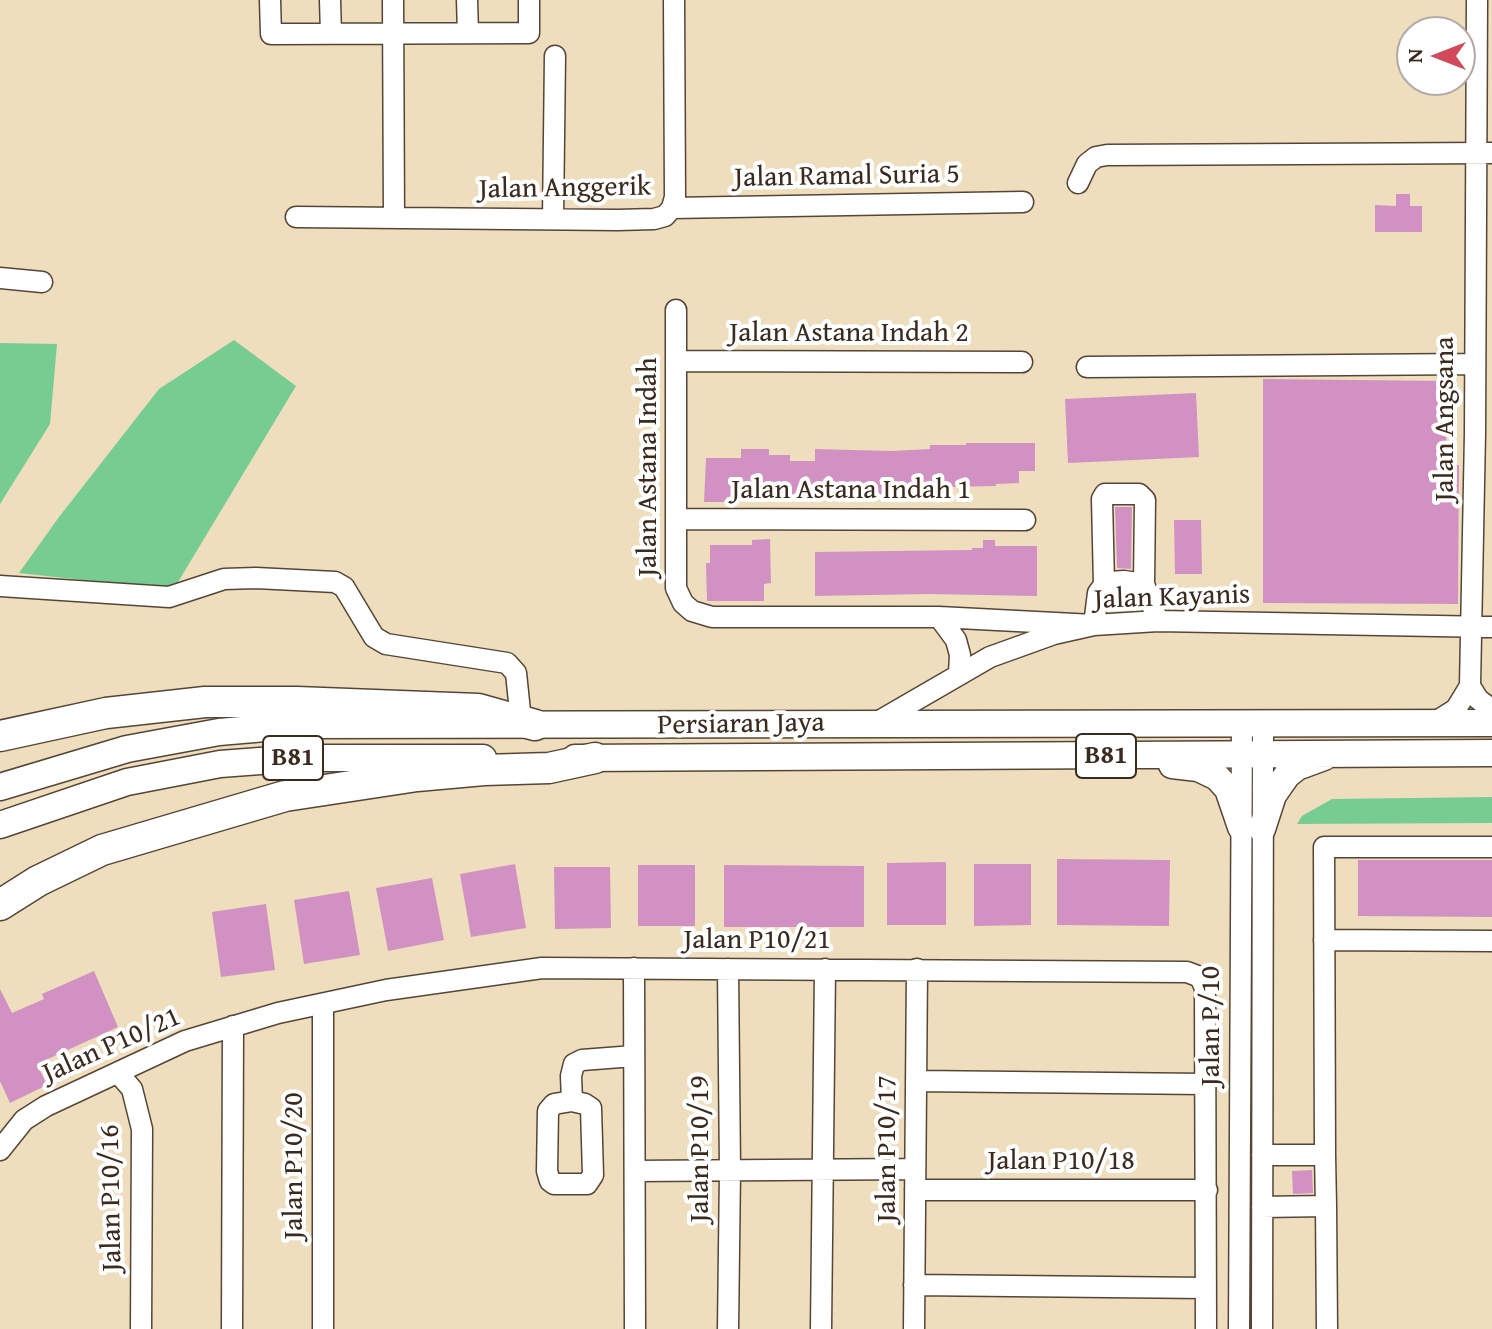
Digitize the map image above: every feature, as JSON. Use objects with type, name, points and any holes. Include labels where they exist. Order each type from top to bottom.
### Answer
[{"type":"highway","points":[[0,736],[106,713],[205,702],[478,709],[528,723]]},
{"type":"highway","points":[[0,905],[38,881],[102,850],[285,796],[417,776],[549,768],[595,758]]},
{"type":"main road","name":"Persiaran Jaya","points":[[0,787],[127,749],[219,732],[300,725],[1492,723]]},
{"type":"main road","points":[[1037,757],[1198,768],[1217,777],[1228,789],[1251,828],[1287,775],[1310,761],[1343,752]]},
{"type":"main road","name":"Persiaran Jaya","points":[[0,825],[127,782],[220,764],[300,758],[1492,753]]},
{"type":"street","points":[[270,0],[271,34],[529,33],[529,0]]},
{"type":"street","points":[[330,0],[331,34]]},
{"type":"street","points":[[393,0],[394,218]]},
{"type":"street","points":[[467,0],[468,33]]},
{"type":"street","name":"Jalan Anggerik","points":[[296,217],[654,219],[665,216],[672,208],[675,197],[674,0]]},
{"type":"street","name":"Jalan Angsana","points":[[1470,686],[1482,627],[1484,440],[1474,364],[1476,186],[1488,153],[1476,120],[1477,0]]},
{"type":"street","points":[[553,219],[555,56]]},
{"type":"street","points":[[1449,152],[1465,138],[1476,120]]},
{"type":"street","points":[[1449,152],[1476,186]]},
{"type":"street","points":[[1078,183],[1087,164],[1096,157],[1107,155],[1488,153]]},
{"type":"street","name":"Jalan Ramal Suria 5","points":[[672,208],[1023,202]]},
{"type":"street","points":[[0,278],[42,282]]},
{"type":"street","name":"Jalan Astana Indah","points":[[676,310],[676,588],[683,603],[692,611],[701,615],[939,617],[1094,625]]},
{"type":"street","name":"Jalan Astana Indah 2","points":[[676,361],[1022,362]]},
{"type":"street","points":[[1087,367],[1474,364]]},
{"type":"street","points":[[1104,585],[1102,499],[1105,494],[1139,494],[1145,500],[1144,584],[1158,621]]},
{"type":"street","name":"Jalan Astana Indah 1","points":[[676,519],[1025,520]]},
{"type":"street","points":[[0,586],[169,597],[224,579],[335,582],[344,587],[374,637],[386,644],[507,663],[516,673],[528,723]]},
{"type":"street","points":[[1094,625],[1098,593],[1104,585],[1114,581],[1144,584]]},
{"type":"street","points":[[939,617],[956,640],[960,655],[959,673]]},
{"type":"street","name":"Jalan Kayanis","points":[[876,723],[959,673],[1020,645],[1094,625],[1158,621],[1482,627]]},
{"type":"street","points":[[1433,724],[1456,709],[1470,686],[1478,699],[1492,710]]},
{"type":"street","name":"Jalan P/10","points":[[1239,1329],[1252,724]]},
{"type":"street","name":"Jalan P/10","points":[[1251,828],[1262,1155],[1262,1329]]},
{"type":"street","points":[[1327,1329],[1324,847],[1492,847]]},
{"type":"street","points":[[1324,940],[1492,941]]},
{"type":"street","name":"Jalan P10/21","points":[[0,1150],[24,1120],[46,1106],[185,1041],[233,1026],[386,990],[542,968],[1187,972],[1200,977],[1205,988],[1206,1329]]},
{"type":"street","points":[[634,968],[635,1329]]},
{"type":"street","name":"Jalan P10/19","points":[[728,969],[728,1329]]},
{"type":"street","points":[[821,1329],[825,969]]},
{"type":"street","name":"Jalan P10/17","points":[[914,1329],[917,969]]},
{"type":"street","name":"Jalan P10/20","points":[[323,1004],[323,1329]]},
{"type":"street","points":[[232,1329],[233,1026]]},
{"type":"street","points":[[572,1101],[574,1064],[582,1060],[634,1056]]},
{"type":"street","name":"Jalan P10/16","points":[[118,1073],[132,1089],[142,1129],[141,1329]]},
{"type":"street","points":[[916,1081],[1205,1084]]},
{"type":"street","points":[[1262,1155],[1325,1155]]},
{"type":"street","name":"Jalan P10/18","points":[[635,1171],[821,1170],[915,1179],[1207,1190]]},
{"type":"street","points":[[1262,1207],[1326,1206]]},
{"type":"street","points":[[914,1285],[1206,1288]]},
{"type":"green space","points":[[234,340],[296,386],[175,587],[146,587],[19,573],[159,389]]},
{"type":"green space","points":[[0,343],[57,344],[50,424],[0,504]]},
{"type":"green space","points":[[1492,797],[1492,823],[1297,824],[1302,816],[1332,799]]},
{"type":"building","points":[[1396,194],[1410,194],[1410,206],[1422,206],[1422,232],[1375,232],[1375,205],[1396,206]]},
{"type":"building","points":[[1263,379],[1447,381],[1446,465],[1459,465],[1458,604],[1263,603]]},
{"type":"building","points":[[1196,393],[1199,457],[1068,463],[1065,399]]},
{"type":"building","points":[[966,443],[1035,443],[1035,471],[1019,471],[1019,483],[946,487],[946,494],[854,496],[854,492],[804,493],[804,496],[727,497],[727,502],[704,502],[706,458],[741,458],[741,449],[769,449],[769,455],[790,455],[790,461],[815,461],[815,449],[891,451]]},
{"type":"building","points":[[1115,507],[1132,507],[1131,569],[1117,568]]},
{"type":"building","points":[[1174,520],[1201,520],[1202,574],[1175,574]]},
{"type":"building","points":[[770,539],[771,583],[764,584],[764,601],[707,601],[706,563],[710,563],[710,545],[752,545],[752,540]]},
{"type":"building","points":[[983,540],[995,540],[995,546],[1037,546],[1037,596],[815,596],[815,552],[972,550],[983,548]]},
{"type":"building","points":[[1057,859],[1170,860],[1169,926],[1057,925]]},
{"type":"building","points":[[1358,860],[1492,860],[1492,917],[1358,916]]},
{"type":"building","points":[[946,862],[946,925],[887,925],[887,863]]},
{"type":"building","points":[[515,864],[526,928],[471,937],[460,874]]},
{"type":"building","points":[[974,864],[1031,864],[1031,925],[974,926]]},
{"type":"building","points":[[638,865],[695,865],[695,926],[638,926]]},
{"type":"building","points":[[724,865],[864,866],[864,927],[724,927]]},
{"type":"building","points":[[554,867],[610,867],[611,928],[555,929]]},
{"type":"building","points":[[432,878],[444,940],[388,951],[376,888]]},
{"type":"building","points":[[349,891],[360,955],[304,964],[294,900]]},
{"type":"building","points":[[266,904],[275,970],[221,977],[212,912]]},
{"type":"building","points":[[94,971],[118,1027],[37,1064],[47,1085],[10,1103],[0,1081],[0,989],[12,1013],[44,999],[42,994]]},
{"type":"building","points":[[1312,1170],[1313,1193],[1293,1194],[1292,1171]]}]
